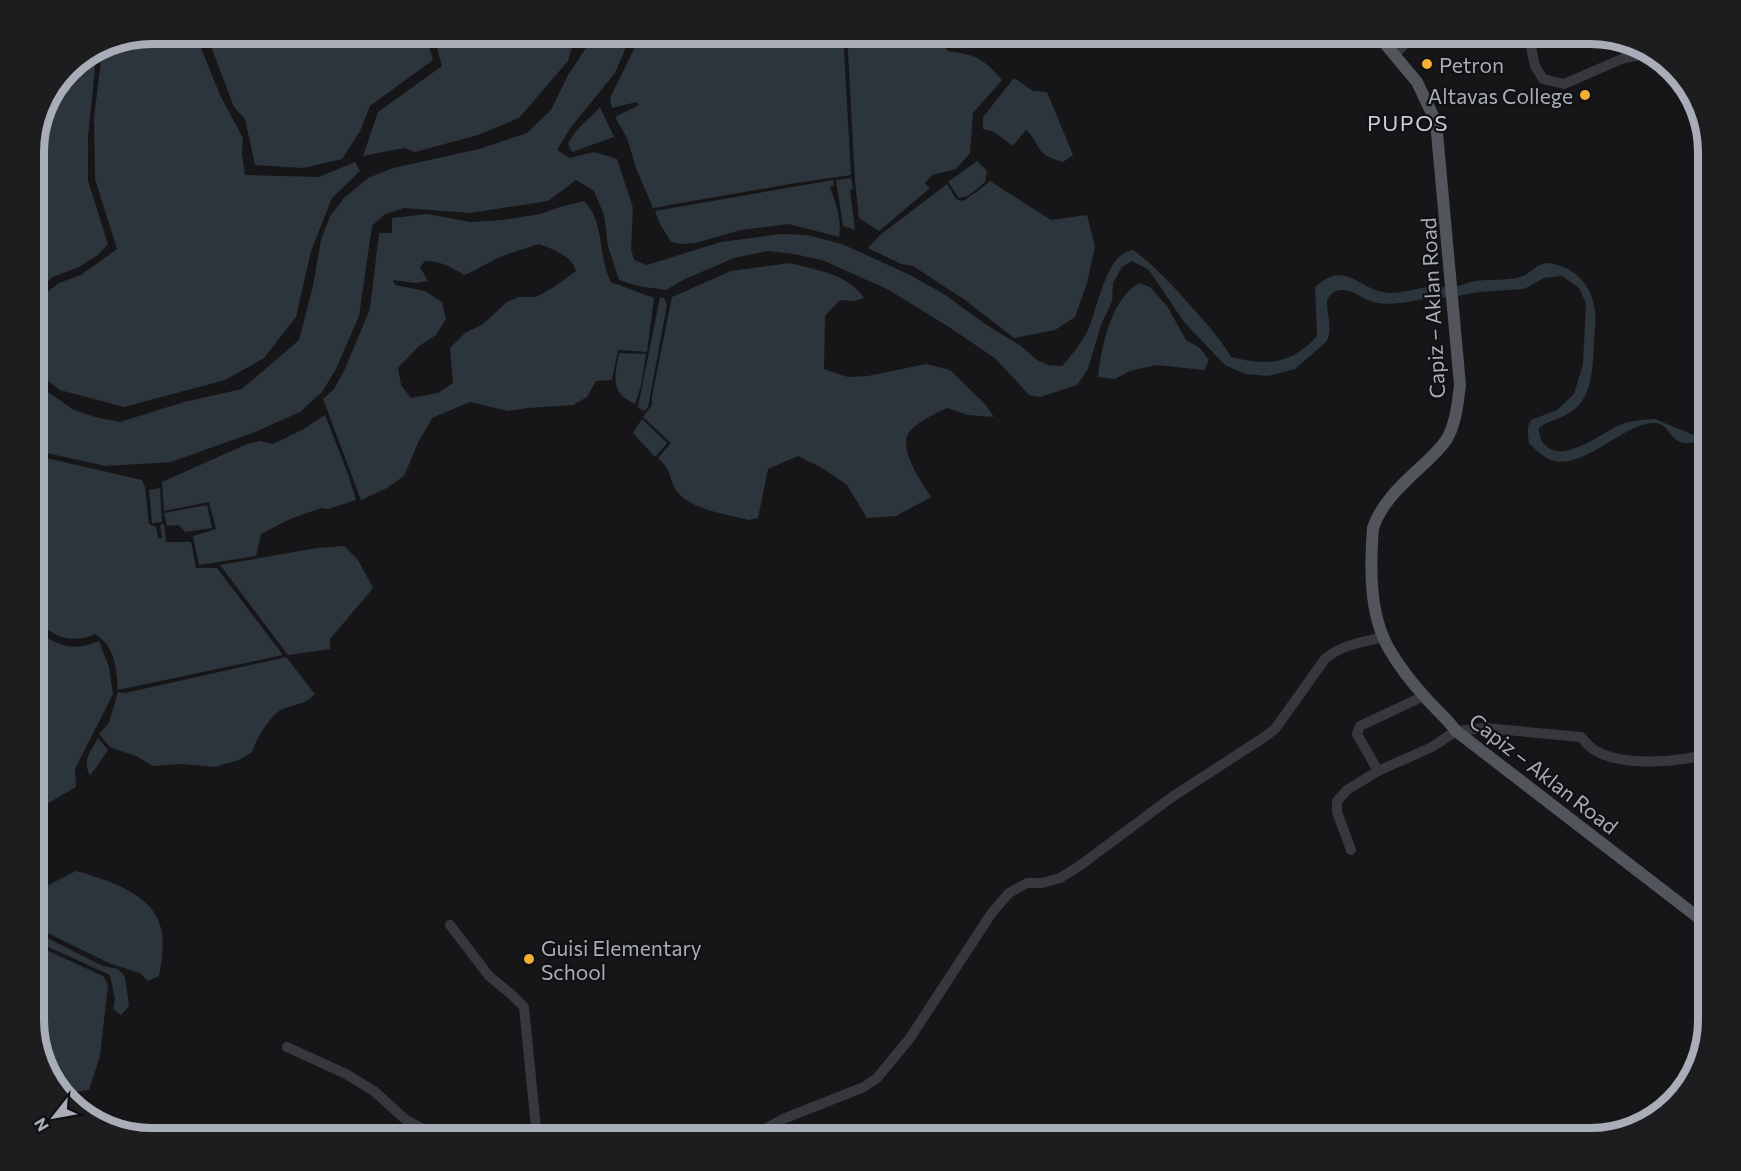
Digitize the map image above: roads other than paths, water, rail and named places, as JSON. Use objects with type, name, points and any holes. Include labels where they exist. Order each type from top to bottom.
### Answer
[{"type":"main road","name":"Capiz – Aklan Road","points":[[1386,44],[1418,82],[1436,122],[1460,385],[1458,407],[1449,436],[1388,500],[1373,528],[1373,600],[1384,637],[1388,648],[1401,667],[1456,731],[1698,917]]},
{"type":"street","points":[[1395,55],[1406,44]]},
{"type":"street","points":[[1530,44],[1535,66],[1543,79],[1564,84],[1624,58],[1637,55]]},
{"type":"street","points":[[767,1128],[783,1119],[864,1087],[877,1078],[910,1038],[1009,892],[1027,883],[1042,883],[1060,878],[1078,867],[1172,797],[1275,729],[1324,659],[1346,646],[1384,637]]},
{"type":"street","points":[[1378,771],[1357,734],[1357,729],[1424,696]]},
{"type":"street","points":[[1351,850],[1336,812],[1337,801],[1347,790],[1378,771],[1432,747],[1456,731],[1485,728],[1581,737],[1599,753],[1629,760],[1656,761],[1698,756]]},
{"type":"street","points":[[450,926],[489,976],[524,1007],[536,1128]]},
{"type":"street","points":[[287,1047],[346,1074],[374,1091],[405,1120],[421,1128]]},
{"type":"place","name":"Petron","points":[[1427,64]]},
{"type":"place","name":"Altavas College","points":[[1585,95]]},
{"type":"place","name":"Guisi Elementary School","points":[[529,959]]},
{"type":"district","name":"PUPOS","points":[[1408,122]]}]
